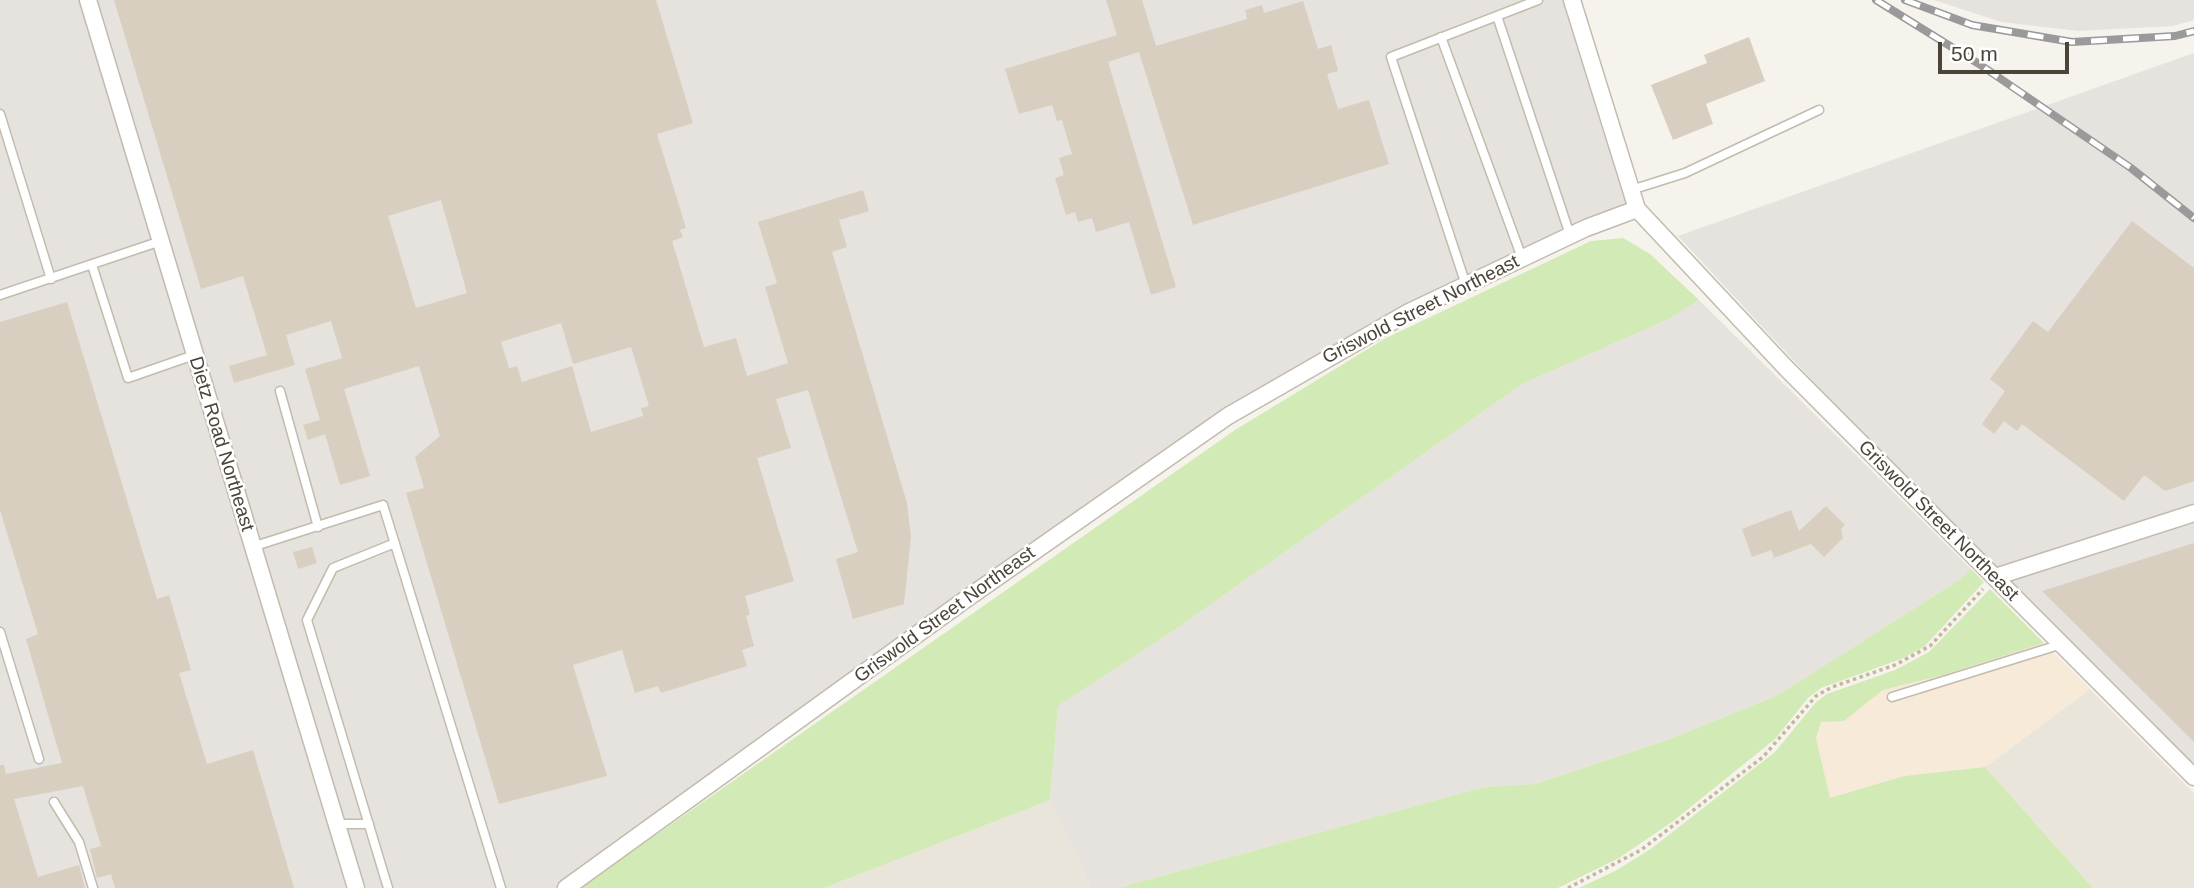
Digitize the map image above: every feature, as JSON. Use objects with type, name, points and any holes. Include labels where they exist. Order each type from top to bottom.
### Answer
[{"type":"street","name":"Dietz Road Northeast","points":[[88,0],[356,888]]},
{"type":"street","points":[[1572,0],[1637,209]]},
{"type":"street","name":"Griswold Street Northeast","points":[[566,888],[966,599],[1228,416],[1327,357],[1466,285],[1570,235],[1637,209],[1786,368],[2194,777]]},
{"type":"street","points":[[1994,577],[2194,513]]},
{"type":"lane","points":[[1466,285],[1391,57],[1538,0]]},
{"type":"lane","points":[[1497,16],[1570,235]]},
{"type":"lane","points":[[1441,37],[1522,258]]},
{"type":"lane","points":[[1631,190],[1685,173],[1819,110]]},
{"type":"lane","points":[[0,114],[51,278]]},
{"type":"lane","points":[[0,295],[161,241]]},
{"type":"lane","points":[[92,265],[128,378],[194,355]]},
{"type":"lane","points":[[280,391],[318,527]]},
{"type":"lane","points":[[252,547],[383,505],[501,888]]},
{"type":"lane","points":[[388,888],[307,620],[333,568],[395,543]]},
{"type":"lane","points":[[0,632],[39,759]]},
{"type":"lane","points":[[1892,697],[2062,644]]},
{"type":"lane","points":[[54,802],[79,842],[93,888]]},
{"type":"lane","points":[[336,824],[369,824]]},
{"type":"path","points":[[1567,888],[1641,850],[1763,757],[1816,696],[1832,687],[1895,665],[1930,646],[1994,577]]},
{"type":"shaded area","points":[[0,0],[1572,0],[1637,209],[1586,228],[1228,416],[566,888],[0,888]]},
{"type":"shaded area","points":[[1934,0],[2194,0],[2194,20],[2173,26],[2079,31],[2001,22]]},
{"type":"shaded area","points":[[2194,53],[2194,777],[2003,586],[1678,236]]},
{"type":"shaded area","points":[[1699,300],[1971,569],[1959,580],[1778,695],[1670,739],[1535,784],[1484,787],[1118,888],[1091,888],[1050,800],[1058,706],[1176,629],[1522,384],[1669,319]]},
{"type":"shaded area","points":[[2044,643],[2090,689],[1985,767],[1904,776],[1830,799],[1816,738],[1821,722],[1844,720],[1883,690],[1940,676]]},
{"type":"shaded area","points":[[2090,689],[2194,793],[2194,888],[2093,888],[1985,767]]},
{"type":"shaded area","points":[[1050,800],[1091,888],[824,888]]},
{"type":"green space","points":[[1623,238],[1650,254],[1699,300],[1669,319],[1522,384],[1176,629],[1058,706],[1050,800],[824,888],[580,888],[1235,430],[1386,338],[1591,241]]},
{"type":"green space","points":[[1971,569],[1984,582],[1924,647],[1901,659],[1821,688],[1808,698],[1775,739],[1672,822],[1619,858],[1558,888],[1118,888],[1484,787],[1535,784],[1670,739],[1778,695],[1959,580]]},
{"type":"green space","points":[[1990,589],[2044,643],[1940,676],[1883,690],[1844,721],[1821,722],[1816,738],[1830,798],[1904,776],[1985,767],[2093,888],[1579,888],[1617,870],[1652,848],[1775,752],[1816,702],[1827,694],[1895,670],[1929,652]]},
{"type":"building","points":[[114,0],[656,0],[693,123],[657,134],[686,228],[680,230],[683,237],[672,241],[704,347],[736,338],[747,376],[788,363],[765,287],[777,283],[758,222],[863,190],[869,211],[839,220],[847,247],[832,252],[907,503],[911,537],[904,604],[853,619],[836,559],[858,552],[808,390],[776,399],[791,448],[757,458],[794,581],[745,596],[750,614],[746,616],[754,646],[742,650],[747,666],[661,693],[658,686],[635,693],[622,650],[573,665],[607,776],[499,804],[406,493],[424,488],[415,457],[440,436],[419,366],[344,389],[370,476],[340,485],[325,434],[308,440],[303,425],[320,420],[305,369],[342,358],[331,321],[286,335],[295,365],[234,383],[229,366],[267,355],[243,276],[201,289]],"holes":[[[441,200],[467,293],[416,308],[388,216]],[[561,323],[573,364],[631,347],[649,406],[641,408],[643,416],[591,432],[572,366],[522,382],[517,366],[509,368],[501,342]]]},
{"type":"building","points":[[1106,0],[1142,0],[1156,46],[1247,19],[1245,10],[1262,5],[1264,13],[1303,1],[1318,49],[1331,45],[1338,71],[1327,74],[1338,109],[1369,100],[1389,164],[1193,225],[1139,52],[1108,62],[1176,287],[1151,295],[1129,222],[1096,232],[1092,218],[1078,222],[1075,212],[1066,215],[1055,178],[1064,175],[1059,158],[1072,154],[1062,120],[1057,121],[1052,105],[1019,114],[1005,69],[1117,35]]},
{"type":"building","points":[[1749,37],[1765,81],[1706,104],[1713,124],[1673,140],[1651,85],[1707,63],[1704,55]]},
{"type":"building","points":[[2132,221],[2194,268],[2194,481],[2165,491],[2144,475],[2124,501],[2022,424],[2017,431],[2004,421],[1994,434],[1982,424],[2005,391],[1990,379],[2033,321],[2048,332]]},
{"type":"building","points":[[67,302],[157,599],[169,595],[191,670],[179,673],[207,764],[253,750],[294,888],[115,888],[111,874],[97,878],[90,849],[101,846],[83,786],[14,799],[38,877],[79,865],[85,888],[0,888],[0,765],[4,765],[6,774],[62,763],[26,639],[38,634],[0,510],[0,322]]},
{"type":"building","points":[[1826,506],[1845,525],[1841,529],[1843,538],[1824,557],[1811,544],[1771,559],[1774,557],[1771,550],[1752,557],[1742,529],[1791,510],[1799,531]]},
{"type":"building","points":[[2194,543],[2194,742],[2042,591]]},
{"type":"building","points":[[312,547],[317,563],[298,569],[293,552]]},
{"type":"railway","points":[[1876,0],[1979,64],[2131,168],[2194,218]]},
{"type":"railway","points":[[1905,0],[1972,25],[2072,42],[2175,36],[2194,31]]}]
